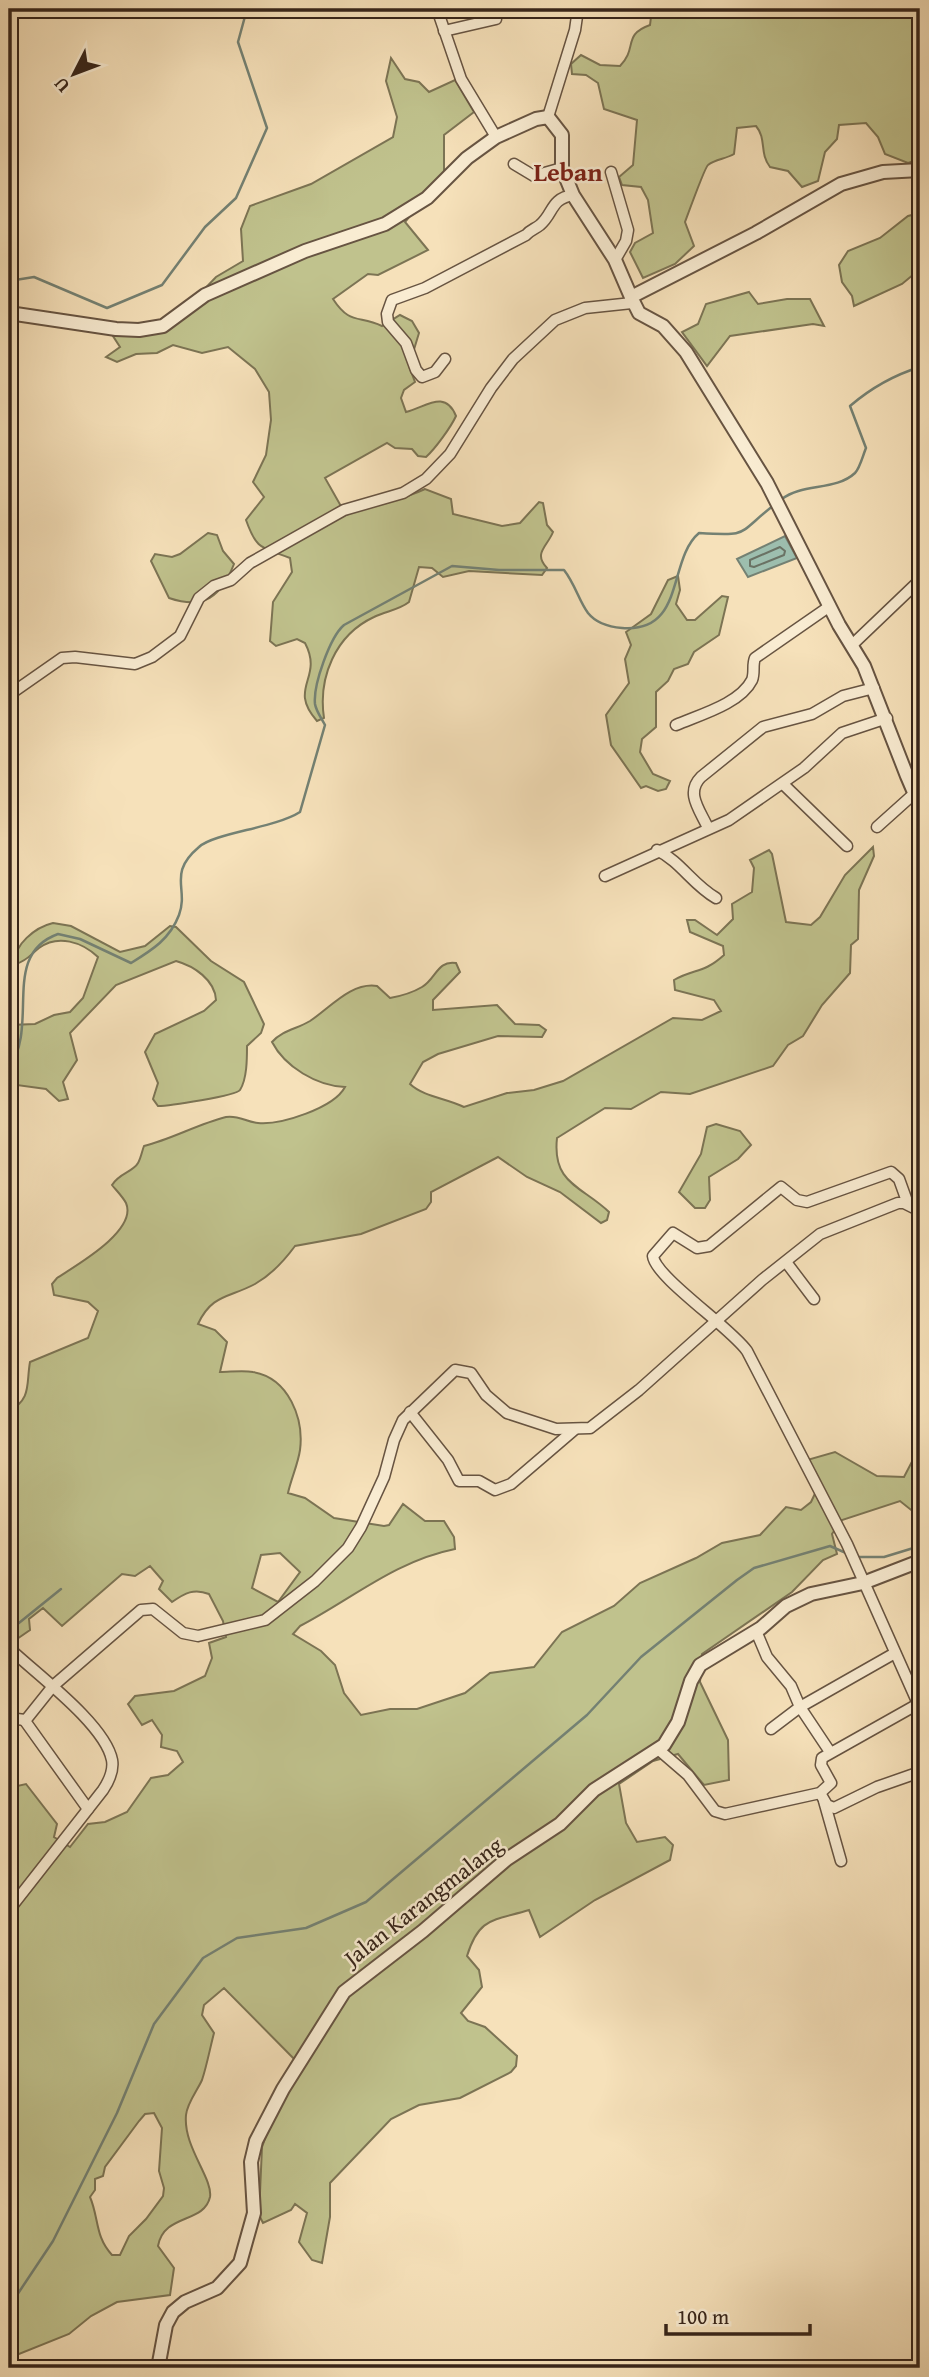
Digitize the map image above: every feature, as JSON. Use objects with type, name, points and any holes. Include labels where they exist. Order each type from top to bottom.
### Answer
[{"type":"street","points":[[437,9],[468,95],[496,137]]},
{"type":"street","points":[[548,117],[575,30],[578,9]]},
{"type":"street","points":[[444,30],[496,19]]},
{"type":"street","points":[[9,313],[116,329],[139,330],[163,326],[205,295],[305,251],[385,224],[427,198],[467,158],[496,137],[536,119],[548,117]]},
{"type":"street","points":[[548,117],[562,135],[562,168],[573,195],[615,260],[631,300],[639,313],[672,334],[686,352],[767,483],[874,688],[906,776],[918,793],[877,827]]},
{"type":"street","points":[[514,164],[534,176],[562,168]]},
{"type":"street","points":[[9,695],[49,664],[62,658],[135,664],[152,657],[180,636],[194,604],[204,594],[230,580],[250,563],[354,505],[403,493],[434,473],[450,454],[491,388],[513,359],[532,338],[555,320],[585,308],[631,300],[841,184],[883,172],[920,170]]},
{"type":"street","points":[[611,172],[628,230],[626,241],[615,260]]},
{"type":"street","points":[[445,359],[427,376],[422,377],[416,370],[406,343],[388,322],[387,314],[392,300],[425,288],[526,235],[541,224],[548,209],[562,197],[573,195]]},
{"type":"street","points":[[852,645],[920,580]]},
{"type":"street","points":[[676,725],[718,707],[739,693],[752,678],[755,658],[830,606]]},
{"type":"street","points":[[708,828],[692,793],[693,786],[701,777],[763,727],[812,714],[843,696],[874,688]]},
{"type":"street","points":[[605,876],[626,868],[657,850],[729,820],[783,784],[842,733],[887,718]]},
{"type":"street","points":[[783,784],[847,846]]},
{"type":"street","points":[[657,850],[677,862],[703,891],[716,898]]},
{"type":"street","points":[[659,1750],[688,1775],[720,1814],[822,1797],[830,1786],[820,1761],[830,1752],[919,1706],[854,1565],[847,1544],[747,1351],[718,1321],[661,1273],[653,1261],[655,1252],[670,1235],[678,1234],[690,1244],[705,1248],[781,1187],[797,1199],[807,1202],[889,1172],[897,1175],[908,1204]]},
{"type":"street","points":[[25,1720],[53,1686],[141,1610],[153,1609],[183,1633],[198,1636],[265,1620],[315,1581],[348,1548],[384,1477],[394,1440],[410,1412],[455,1370],[471,1373],[486,1395],[507,1413],[556,1429],[590,1428],[604,1420],[762,1280],[829,1229],[898,1203],[908,1204],[920,1211]]},
{"type":"street","points":[[786,1262],[814,1299]]},
{"type":"street","points":[[410,1412],[448,1460],[459,1481],[480,1481],[495,1490],[511,1484],[574,1430]]},
{"type":"street","name":"Jalan Karangmalang","points":[[158,2368],[166,2325],[173,2312],[185,2302],[217,2288],[240,2263],[254,2213],[251,2162],[257,2141],[283,2089],[344,1992],[423,1931],[507,1859],[560,1824],[594,1790],[659,1750],[678,1722],[695,1671],[708,1660],[756,1631],[786,1606],[811,1594],[863,1583],[920,1561]]},
{"type":"street","points":[[756,1631],[766,1657],[791,1686],[800,1707],[830,1752]]},
{"type":"street","points":[[9,1648],[53,1686],[94,1729],[112,1761],[109,1780],[9,1910]]},
{"type":"street","points":[[771,1729],[800,1707],[895,1653]]},
{"type":"street","points":[[9,1718],[25,1720],[88,1809]]},
{"type":"street","points":[[822,1797],[834,1808],[877,1787],[920,1772]]},
{"type":"street","points":[[822,1797],[841,1861]]},
{"type":"green space","points":[[652,9],[694,9],[706,15],[723,13],[724,9],[920,9],[920,159],[908,163],[885,154],[878,137],[866,123],[839,125],[837,139],[825,152],[818,181],[802,187],[788,171],[770,167],[756,126],[737,128],[734,154],[708,165],[685,222],[694,246],[675,264],[643,278],[630,252],[635,243],[653,233],[648,200],[641,187],[622,185],[619,177],[633,165],[637,120],[604,109],[598,83],[586,75],[572,74],[571,64],[581,55],[600,65],[620,66],[636,33],[650,25]]},
{"type":"green space","points":[[391,58],[405,79],[419,82],[429,92],[455,80],[474,112],[444,135],[444,189],[418,206],[405,222],[428,250],[378,275],[368,274],[333,299],[344,313],[382,326],[400,315],[412,321],[419,333],[409,366],[415,382],[404,390],[401,398],[406,412],[441,402],[452,408],[456,416],[426,457],[418,456],[412,449],[395,448],[387,443],[325,478],[346,515],[425,489],[451,499],[453,514],[502,526],[520,523],[539,502],[543,503],[547,525],[553,532],[542,550],[541,558],[547,568],[542,575],[469,571],[443,577],[432,568],[419,567],[409,602],[360,625],[339,646],[327,673],[324,718],[317,721],[305,700],[311,666],[305,643],[297,639],[276,646],[270,641],[273,602],[292,572],[290,558],[257,543],[246,520],[264,497],[253,482],[266,455],[271,420],[269,392],[255,369],[228,347],[202,353],[173,345],[157,353],[136,354],[117,362],[106,357],[120,347],[111,333],[146,334],[191,303],[216,277],[243,261],[241,229],[250,206],[311,184],[393,137],[397,117],[386,81]]},
{"type":"green space","points":[[920,213],[920,269],[902,284],[854,306],[852,296],[842,282],[839,265],[848,251],[880,238],[908,216]]},
{"type":"green space","points":[[749,292],[758,304],[787,299],[810,299],[824,326],[813,324],[730,336],[707,366],[682,332],[698,324],[706,304]]},
{"type":"green space","points":[[208,533],[217,535],[223,551],[234,564],[223,585],[210,598],[202,601],[169,598],[151,561],[155,554],[172,557],[180,554]]},
{"type":"green space","points":[[678,576],[680,590],[676,604],[687,620],[695,620],[722,596],[728,597],[719,635],[694,652],[688,664],[674,669],[668,681],[656,692],[656,727],[642,739],[640,752],[653,774],[670,781],[666,789],[658,791],[646,786],[641,788],[611,745],[606,715],[629,683],[625,659],[631,645],[626,632],[651,614],[668,580]]},
{"type":"green space","points":[[873,847],[874,856],[859,890],[858,939],[851,945],[850,973],[822,1005],[803,1036],[788,1045],[773,1066],[690,1094],[661,1092],[631,1109],[605,1108],[557,1138],[559,1165],[564,1175],[609,1212],[607,1220],[601,1223],[560,1192],[527,1177],[498,1157],[431,1192],[431,1202],[426,1209],[361,1234],[295,1246],[277,1267],[261,1280],[215,1302],[203,1314],[198,1324],[215,1330],[227,1342],[220,1372],[249,1371],[266,1376],[285,1391],[292,1402],[301,1438],[288,1493],[305,1498],[334,1518],[384,1526],[389,1525],[403,1504],[425,1521],[444,1521],[454,1537],[455,1549],[413,1562],[393,1572],[300,1626],[293,1634],[321,1651],[335,1665],[344,1693],[361,1715],[390,1709],[417,1709],[465,1693],[490,1673],[534,1667],[562,1632],[614,1606],[640,1583],[722,1543],[760,1535],[786,1507],[801,1510],[811,1502],[820,1483],[807,1460],[835,1452],[877,1476],[904,1477],[917,1452],[920,1428],[920,1517],[900,1501],[842,1520],[832,1534],[837,1554],[823,1560],[792,1592],[702,1654],[700,1682],[728,1740],[729,1780],[704,1785],[678,1754],[653,1761],[619,1784],[626,1823],[637,1842],[665,1837],[673,1845],[670,1860],[595,1900],[540,1937],[529,1910],[497,1919],[482,1927],[467,1956],[479,1970],[482,1987],[461,2013],[468,2021],[485,2027],[517,2056],[516,2066],[511,2072],[460,2098],[419,2105],[391,2119],[330,2183],[330,2217],[322,2263],[312,2260],[299,2242],[307,2213],[295,2204],[291,2210],[263,2223],[259,2215],[262,2147],[276,2109],[302,2067],[224,1988],[204,2005],[202,2015],[214,2033],[202,2080],[186,2115],[189,2139],[210,2189],[210,2197],[200,2211],[168,2228],[162,2236],[158,2246],[174,2268],[170,2295],[117,2302],[91,2316],[69,2334],[9,2358],[9,1784],[13,1787],[26,1784],[57,1824],[54,1837],[70,1847],[88,1824],[105,1822],[127,1812],[151,1778],[168,1775],[183,1762],[177,1751],[161,1747],[162,1735],[152,1720],[142,1725],[128,1704],[135,1696],[174,1691],[205,1676],[212,1658],[209,1643],[226,1637],[223,1621],[209,1594],[190,1592],[172,1602],[159,1589],[163,1581],[150,1566],[135,1576],[122,1574],[62,1626],[43,1608],[29,1619],[30,1630],[17,1639],[9,1637],[9,1411],[25,1396],[30,1362],[88,1338],[98,1311],[88,1302],[54,1295],[52,1284],[103,1246],[123,1225],[127,1214],[126,1203],[112,1185],[136,1166],[144,1146],[226,1117],[258,1123],[293,1118],[319,1108],[339,1095],[345,1087],[324,1083],[303,1074],[285,1059],[272,1042],[285,1032],[310,1021],[350,992],[367,986],[377,986],[390,998],[402,995],[427,984],[445,964],[456,963],[460,972],[433,1000],[433,1010],[497,1005],[515,1024],[539,1025],[546,1030],[542,1037],[498,1036],[438,1054],[423,1062],[410,1084],[422,1092],[464,1107],[507,1093],[534,1090],[563,1081],[673,1018],[702,1020],[721,1011],[714,1000],[675,990],[674,980],[710,965],[724,955],[723,946],[690,932],[687,920],[695,920],[717,935],[733,919],[732,904],[752,892],[754,868],[750,860],[769,850],[772,854],[786,922],[811,925],[820,917],[845,875]],"holes":[[[280,1553],[300,1572],[278,1602],[252,1588],[261,1555]],[[154,2113],[162,2128],[159,2171],[164,2188],[163,2196],[129,2236],[120,2255],[112,2255],[100,2234],[90,2197],[95,2190],[95,2179],[103,2176],[105,2167],[145,2114]]]},
{"type":"green space","points":[[53,923],[71,926],[120,952],[145,946],[170,926],[176,927],[211,961],[244,982],[264,1024],[261,1033],[247,1046],[247,1063],[240,1090],[215,1098],[164,1106],[158,1106],[153,1099],[158,1083],[145,1052],[155,1034],[204,1011],[216,1000],[208,980],[190,966],[176,961],[116,985],[70,1033],[77,1060],[63,1082],[68,1099],[59,1101],[46,1089],[9,1084],[10,1025],[35,1024],[54,1015],[70,1012],[83,998],[98,957],[77,944],[54,941],[16,964],[21,944],[39,928]]},
{"type":"green space","points":[[716,1124],[740,1131],[751,1145],[738,1159],[709,1177],[710,1200],[705,1208],[695,1208],[679,1192],[701,1154],[707,1127]]},
{"type":"water","points":[[785,536],[797,558],[748,577],[737,559]]},
{"type":"waterway","points":[[9,281],[34,277],[107,308],[162,285],[205,227],[236,198],[267,128],[238,42],[247,9]]},
{"type":"waterway","points":[[782,499],[799,491],[847,479],[855,473],[866,448],[850,406],[883,383],[920,367]]},
{"type":"waterway","points":[[9,1068],[18,1050],[22,1031],[25,974],[30,958],[41,944],[58,934],[80,939],[131,963],[160,943],[171,931],[181,905],[181,873],[189,857],[199,847],[218,838],[289,818],[300,812],[325,725],[315,704],[317,685],[328,650],[344,625],[452,566],[499,570],[564,570],[588,613],[595,619],[622,628],[642,626],[657,619],[666,607],[682,560],[699,533],[727,534],[741,531],[774,505]]},
{"type":"waterway","points":[[9,2307],[53,2241],[117,2113],[154,2024],[203,1958],[237,1938],[306,1928],[366,1902],[587,1715],[641,1657],[737,1580],[754,1568],[830,1546],[846,1553]]},
{"type":"waterway","points":[[855,1557],[884,1557],[920,1546]]},
{"type":"waterway","points":[[9,1631],[61,1589]]},
{"type":"district","name":"Leban","points":[[568,171]]}]
